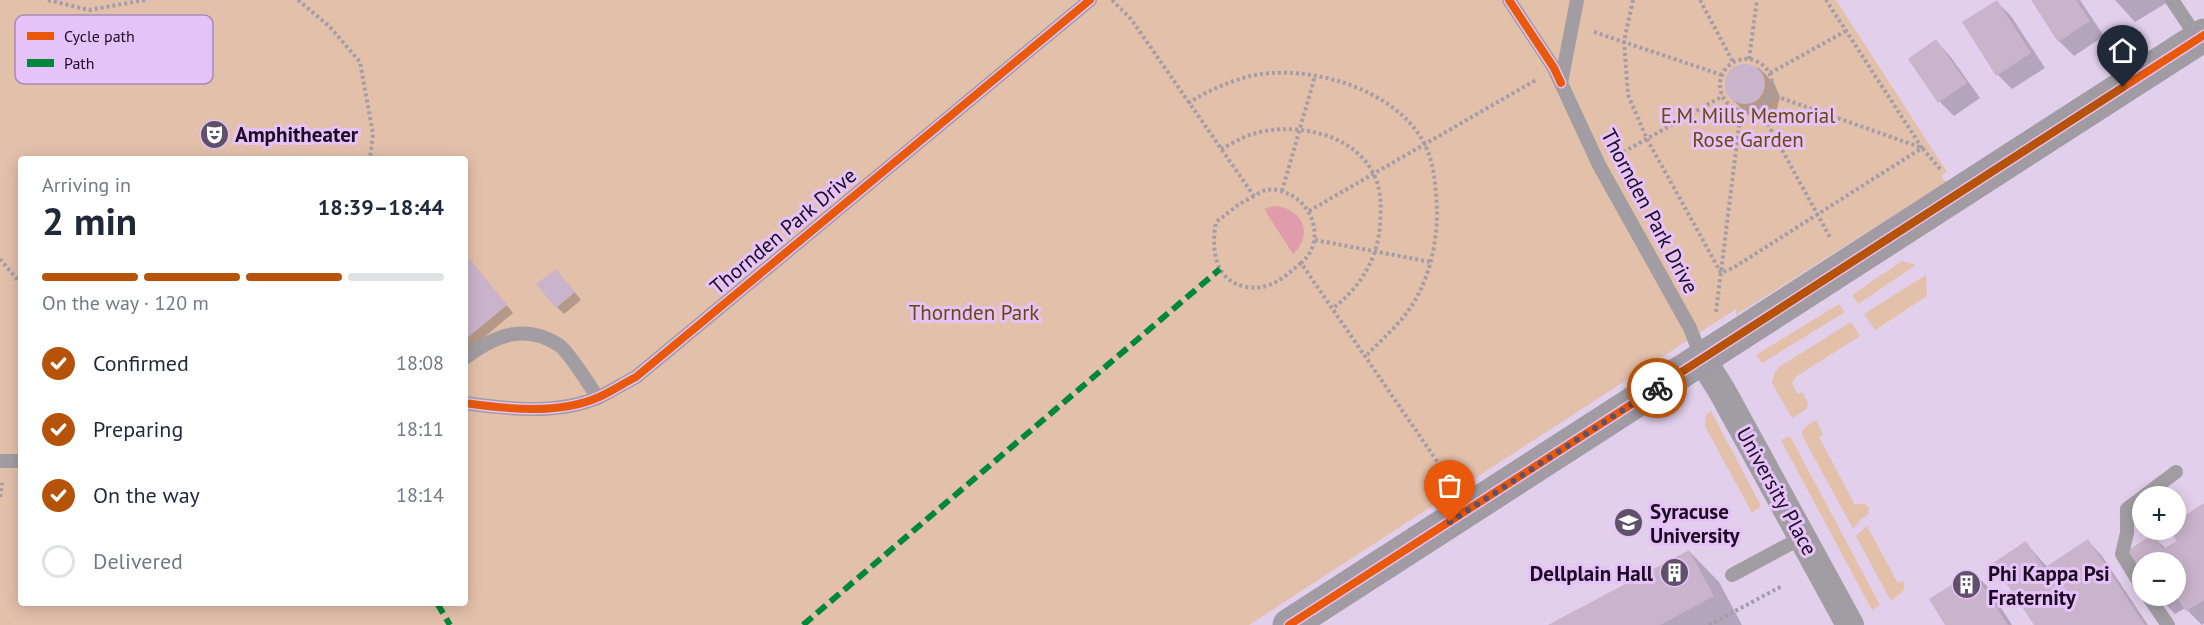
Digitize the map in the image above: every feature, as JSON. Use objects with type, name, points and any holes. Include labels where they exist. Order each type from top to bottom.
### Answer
[{"type":"street","points":[[1289,625],[2201,37]]},
{"type":"street","name":"University Place","points":[[1702,359],[1722,391],[1850,625]]},
{"type":"lane","name":"Thornden Park Drive","points":[[468,403],[513,410],[572,406],[598,398],[636,377],[1089,0]]},
{"type":"lane","name":"Thornden Park Drive","points":[[1509,0],[1562,83],[1599,165],[1690,328],[1702,359]]},
{"type":"lane","points":[[1562,83],[1577,0]]},
{"type":"lane","points":[[2172,0],[2201,37]]},
{"type":"lane","points":[[468,356],[495,339],[518,332],[540,337],[561,346],[598,398]]},
{"type":"lane","points":[[0,461],[18,461]]},
{"type":"lane","points":[[2158,486],[2176,472]]},
{"type":"lane","points":[[2132,505],[2127,509],[2127,533],[2122,554],[2132,570]]},
{"type":"lane","points":[[1732,575],[1803,537]]},
{"type":"lane","points":[[2155,606],[2168,625]]},
{"type":"path","points":[[48,0],[89,10],[145,0]]},
{"type":"path","points":[[298,0],[329,26],[360,62],[373,134],[370,156]]},
{"type":"path","points":[[1633,0],[1624,41],[1628,95],[1647,139],[1721,273]]},
{"type":"path","points":[[1700,0],[1733,62]]},
{"type":"path","points":[[1749,59],[1757,0]]},
{"type":"path","points":[[1826,0],[1922,148],[1960,191]]},
{"type":"path","points":[[1115,3],[1131,20],[1254,196]]},
{"type":"path","points":[[1573,25],[1722,75]]},
{"type":"path","points":[[1770,73],[1846,31]]},
{"type":"path","points":[[1756,60],[1770,73],[1773,86],[1759,108],[1741,111],[1722,96],[1720,87],[1722,75],[1733,62],[1756,60]]},
{"type":"path","points":[[1188,103],[1224,84],[1252,76],[1281,74],[1315,76],[1360,88],[1389,104],[1412,124],[1425,144],[1436,187],[1437,225],[1431,261],[1418,296],[1402,319],[1365,357]]},
{"type":"path","points":[[1282,191],[1315,76]]},
{"type":"path","points":[[1309,211],[1533,82]]},
{"type":"path","points":[[1770,94],[1922,148]]},
{"type":"path","points":[[1599,165],[1722,96]]},
{"type":"path","points":[[1759,108],[1846,266]]},
{"type":"path","points":[[1702,359],[1716,310],[1741,111]]},
{"type":"path","points":[[1221,149],[1250,135],[1283,129],[1300,130],[1324,135],[1343,144],[1360,155],[1374,173],[1381,202],[1380,234],[1376,251],[1366,273],[1354,289],[1332,309]]},
{"type":"path","points":[[1721,273],[1733,268],[1922,148]]},
{"type":"path","points":[[1267,189],[1282,191],[1298,199],[1309,211],[1315,226],[1315,240],[1307,258],[1270,285],[1258,288],[1242,286],[1232,281],[1217,263],[1214,251],[1216,222],[1254,196],[1267,189]]},
{"type":"path","points":[[1315,240],[1431,261]]},
{"type":"path","points":[[0,259],[18,280]]},
{"type":"path","points":[[1300,263],[1470,509]]},
{"type":"path","points":[[1709,625],[1782,585]]},
{"type":"green space","name":"Thornden Park","points":[[0,0],[1836,0],[1947,172],[1941,176],[1946,182],[1736,315],[1736,309],[1249,625],[0,625]]},
{"type":"green space","points":[[1902,261],[1916,265],[1858,304],[1852,295]]},
{"type":"green space","points":[[1926,275],[1927,296],[1875,330],[1864,314]]},
{"type":"green space","points":[[1839,304],[1845,312],[1762,363],[1756,355]]},
{"type":"green space","points":[[1851,322],[1860,336],[1797,376],[1792,383],[1797,393],[1803,393],[1808,403],[1807,409],[1792,418],[1772,383],[1775,372],[1779,367]]},
{"type":"green space","points":[[1711,411],[1761,506],[1752,513],[1705,426],[1706,415]]},
{"type":"green space","points":[[1816,420],[1823,434],[1819,437],[1855,505],[1863,504],[1869,508],[1868,515],[1861,519],[1853,529],[1802,435],[1803,429]]},
{"type":"green space","points":[[1790,436],[1880,605],[1872,610],[1781,440]]},
{"type":"green space","points":[[1867,526],[1898,583],[1904,581],[1904,590],[1891,601],[1856,536]]},
{"type":"shaded area","points":[[1274,206],[1292,212],[1302,223],[1303,238],[1293,254],[1264,209]]},
{"type":"building","points":[[1997,0],[2031,53],[1996,76],[1962,22]]},
{"type":"building","points":[[2031,0],[2076,0],[2090,21],[2058,42]]},
{"type":"building","points":[[1936,39],[1967,83],[1938,103],[1908,59]]},
{"type":"building","points":[[1745,64],[1753,65],[1759,70],[1764,76],[1764,92],[1759,98],[1753,103],[1745,104],[1737,103],[1731,98],[1726,92],[1725,84],[1726,76],[1731,70],[1737,65]]},
{"type":"building","points":[[468,258],[507,305],[468,338]]},
{"type":"building","points":[[556,269],[575,292],[556,308],[536,284]]},
{"type":"building","points":[[2204,503],[2204,600],[2186,611],[2183,606],[2186,606],[2186,552],[2132,552],[2132,559],[2127,551],[2144,540],[2157,540],[2163,549],[2176,540],[2186,540],[2186,515]]},
{"type":"building","points":[[2088,539],[2145,625],[2034,625],[1993,563],[2026,541],[2044,568]]},
{"type":"building","name":"Dellplain Hall","points":[[1689,550],[1714,596],[1660,625],[1548,625]]},
{"type":"building","name":"Phi Kappa Psi Fraternity","points":[[1973,571],[2008,625],[1945,625],[1929,599]]},
{"type":"marked path","points":[[803,625],[1220,269]]},
{"type":"marked path","points":[[439,606],[450,625]]},
{"type":"cycle path","points":[[468,403],[533,409],[567,406],[599,397],[636,377],[1090,0]]},
{"type":"cycle path","points":[[1509,0],[1554,68],[1561,83]]},
{"type":"cycle path","points":[[1289,625],[2204,35]]},
{"type":"way so far","points":[[1450,522],[1657,388]]},
{"type":"place","name":"Amphitheater","points":[[214,134]]},
{"type":"place","name":"Syracuse University","points":[[1629,523]]},
{"type":"place","name":"Dellplain Hall","points":[[1674,573]]},
{"type":"place","name":"Phi Kappa Psi Fraternity","points":[[1967,585]]},
{"type":"route","points":[[1657,388],[2123,87]]},
{"type":"park label","name":"E.M. Mills Memorial Rose Garden","points":[[1748,127]]}]
